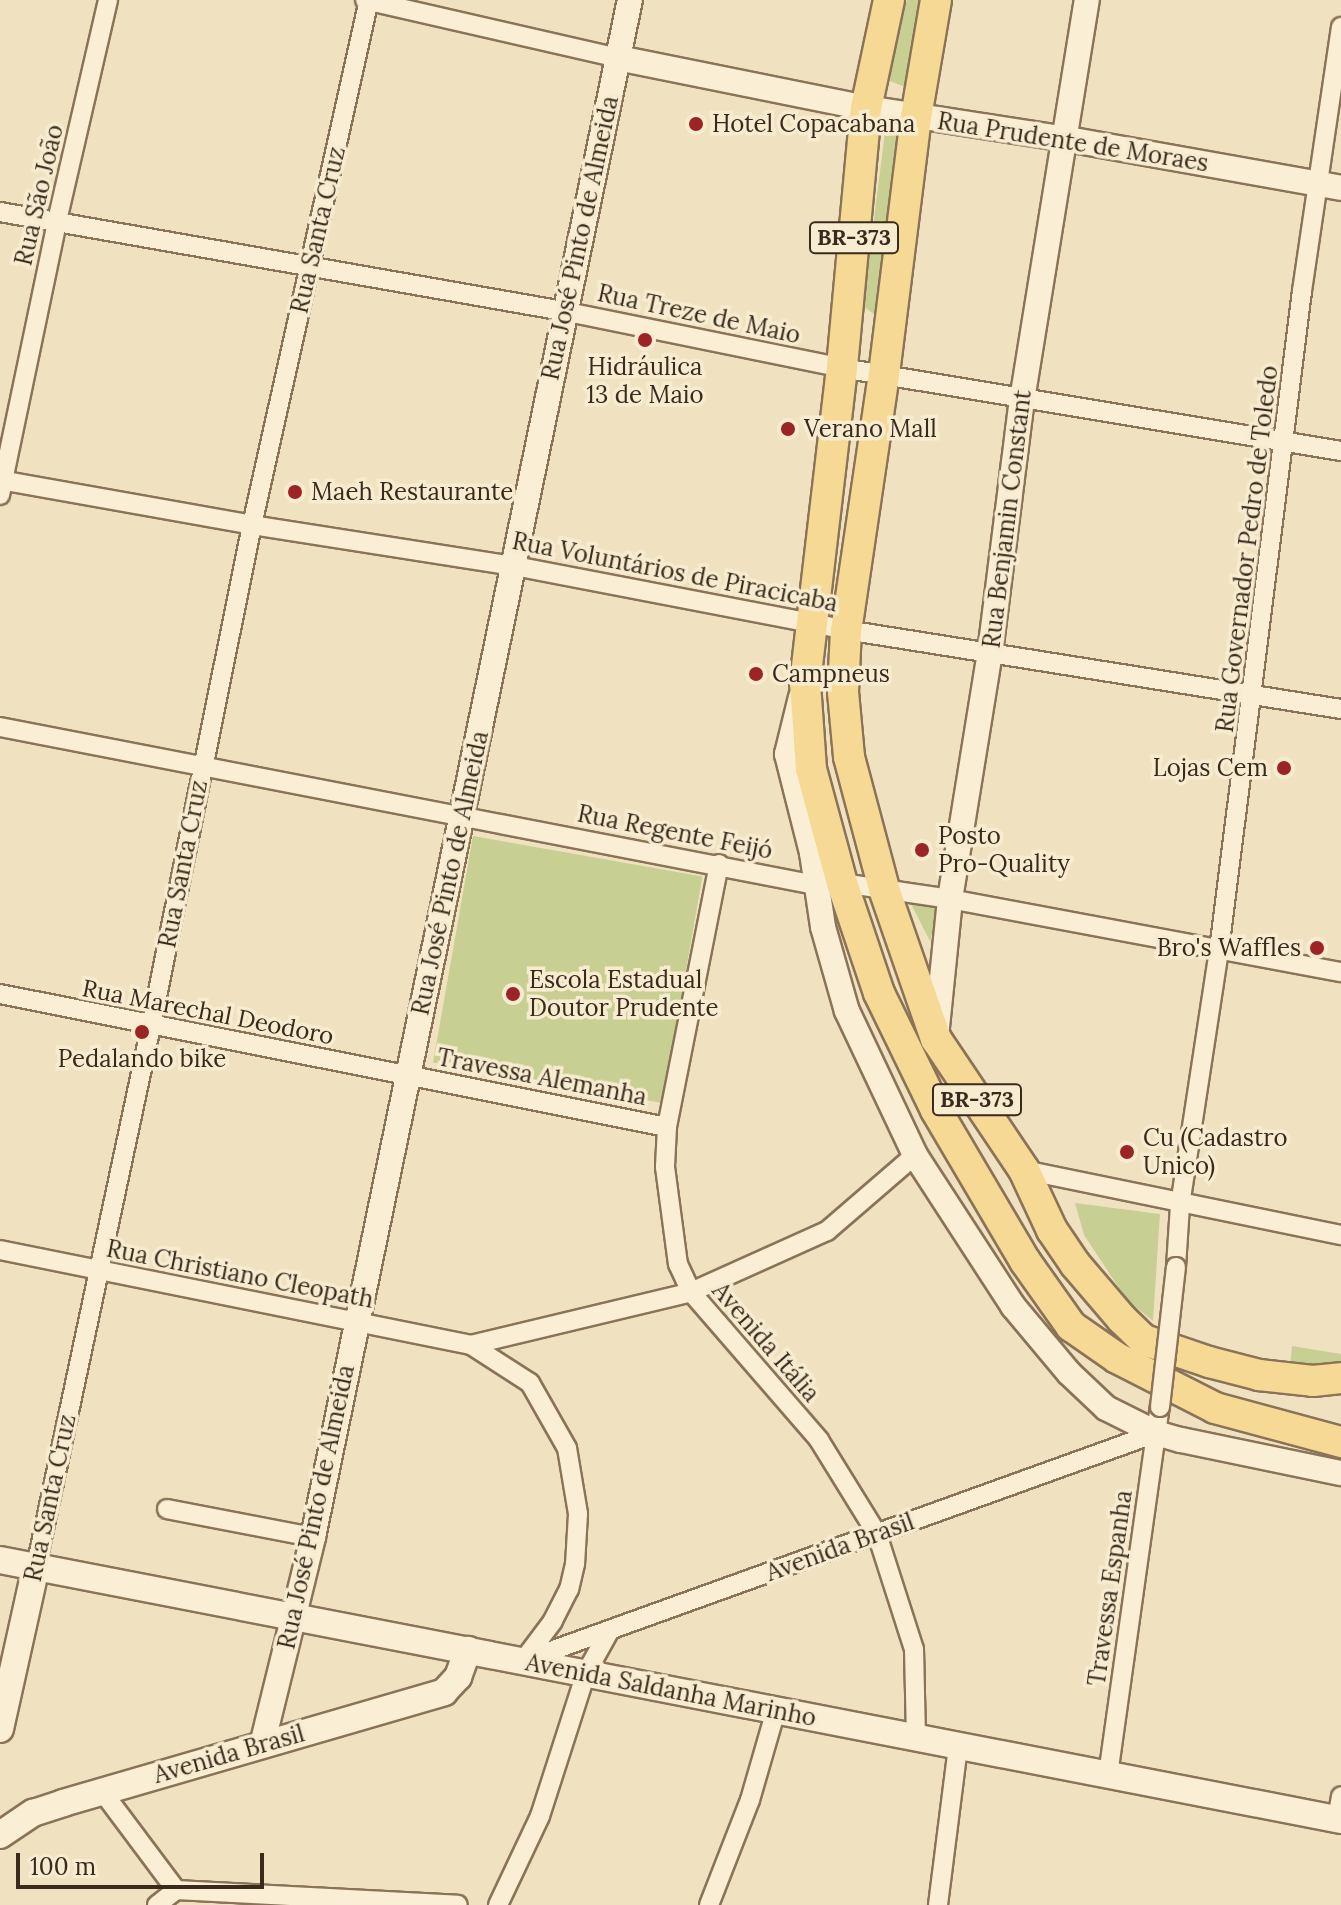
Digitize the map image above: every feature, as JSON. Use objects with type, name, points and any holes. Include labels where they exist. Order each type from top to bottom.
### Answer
[{"type":"main road","name":"BR-373","points":[[889,0],[866,108],[842,368],[805,683],[811,769],[828,884],[936,1110],[1025,1261],[1071,1326],[1117,1358],[1215,1408],[1341,1442]]},
{"type":"main road","name":"BR-373","points":[[936,0],[916,117],[884,374],[846,630],[843,692],[849,757],[884,889],[936,1039],[1024,1170],[1052,1230],[1075,1264],[1144,1340],[1259,1375],[1313,1381],[1341,1378]]},
{"type":"main road","name":"Avenida Saldanha Marinho","points":[[0,1560],[1108,1775],[1340,1812]]},
{"type":"main road","name":"Rua Santa Cruz","points":[[0,1729],[36,1567]]},
{"type":"main road","name":"Avenida Brasil","points":[[5,1826],[102,1791],[444,1692],[458,1677],[468,1650]]},
{"type":"street","name":"Rua São João","points":[[1,485],[108,0]]},
{"type":"street","points":[[368,0],[618,58]]},
{"type":"street","name":"Rua Santa Cruz","points":[[36,1567],[151,1026],[252,525],[368,0]]},
{"type":"street","name":"Rua José Pinto de Almeida","points":[[262,1745],[313,1537],[515,566],[563,311],[630,0]]},
{"type":"street","name":"Rua Benjamin Constant","points":[[936,1039],[950,899],[990,652],[1022,400],[1067,139],[1087,0]]},
{"type":"street","name":"Rua Governador Pedro de Toledo","points":[[1160,1407],[1180,1205],[1219,950],[1286,442],[1329,185],[1341,27]]},
{"type":"street","name":"Rua Prudente de Moraes","points":[[618,58],[916,117],[1067,139],[1329,185]]},
{"type":"street","name":"Rua Treze de Maio","points":[[0,212],[563,311],[842,368],[1341,451]]},
{"type":"street","name":"Rua Voluntários de Piracicaba","points":[[1,485],[515,566],[846,630],[1341,709]]},
{"type":"street","name":"Rua Regente Feijó","points":[[0,727],[828,884],[950,899],[1341,972]]},
{"type":"street","name":"Avenida Itália","points":[[719,864],[667,1127],[665,1167],[678,1264],[691,1292],[819,1440],[877,1534],[914,1649],[916,1737]]},
{"type":"street","points":[[828,884],[847,1011],[915,1155],[1013,1306],[1069,1373],[1106,1408],[1156,1433],[1341,1473]]},
{"type":"street","name":"Rua Marechal Deodoro","points":[[0,994],[407,1074]]},
{"type":"street","name":"Travessa Alemanha","points":[[407,1074],[667,1127]]},
{"type":"street","points":[[471,1345],[691,1292],[827,1231],[915,1155]]},
{"type":"street","points":[[1024,1170],[1180,1205],[1341,1235]]},
{"type":"street","name":"Rua Christiano Cleopath","points":[[0,1250],[471,1345]]},
{"type":"street","points":[[471,1345],[530,1383],[567,1448],[578,1514],[575,1564],[569,1589],[553,1621],[523,1661]]},
{"type":"street","name":"Travessa Espanha","points":[[1108,1775],[1160,1407]]},
{"type":"street","name":"Avenida Brasil","points":[[523,1661],[1156,1433]]},
{"type":"street","points":[[167,1509],[313,1537]]},
{"type":"street","points":[[498,1905],[540,1816],[586,1673],[610,1630]]},
{"type":"street","points":[[709,1905],[750,1800],[776,1710]]},
{"type":"street","points":[[938,1905],[958,1746]]},
{"type":"street","points":[[102,1791],[176,1890]]},
{"type":"street","points":[[157,1905],[176,1890],[458,1905]]},
{"type":"green space","points":[[907,0],[926,0],[910,89],[890,81],[893,49]]},
{"type":"green space","points":[[886,124],[905,131],[878,317],[863,306]]},
{"type":"green space","points":[[473,836],[702,876],[663,1103],[433,1063]]},
{"type":"green space","points":[[911,904],[938,905],[930,942],[930,941]]},
{"type":"green space","points":[[1075,1203],[1160,1214],[1153,1321],[1127,1300],[1084,1235]]},
{"type":"green space","points":[[1292,1346],[1341,1354],[1341,1367],[1290,1366]]},
{"type":"place","name":"Hotel Copacabana","points":[[696,124]]},
{"type":"place","name":"Hidráulica 13 de Maio","points":[[645,340]]},
{"type":"place","name":"Verano Mall","points":[[788,429]]},
{"type":"place","name":"Maeh Restaurante","points":[[295,492]]},
{"type":"place","name":"Campneus","points":[[756,674]]},
{"type":"place","name":"Lojas Cem","points":[[1284,768]]},
{"type":"place","name":"Posto Pro-Quality","points":[[922,850]]},
{"type":"place","name":"Bro's Waffles","points":[[1317,948]]},
{"type":"place","name":"Escola Estadual Doutor Prudente","points":[[513,994]]},
{"type":"place","name":"Pedalando bike","points":[[142,1032]]},
{"type":"place","name":"Cu (Cadastro Unico)","points":[[1127,1152]]}]
